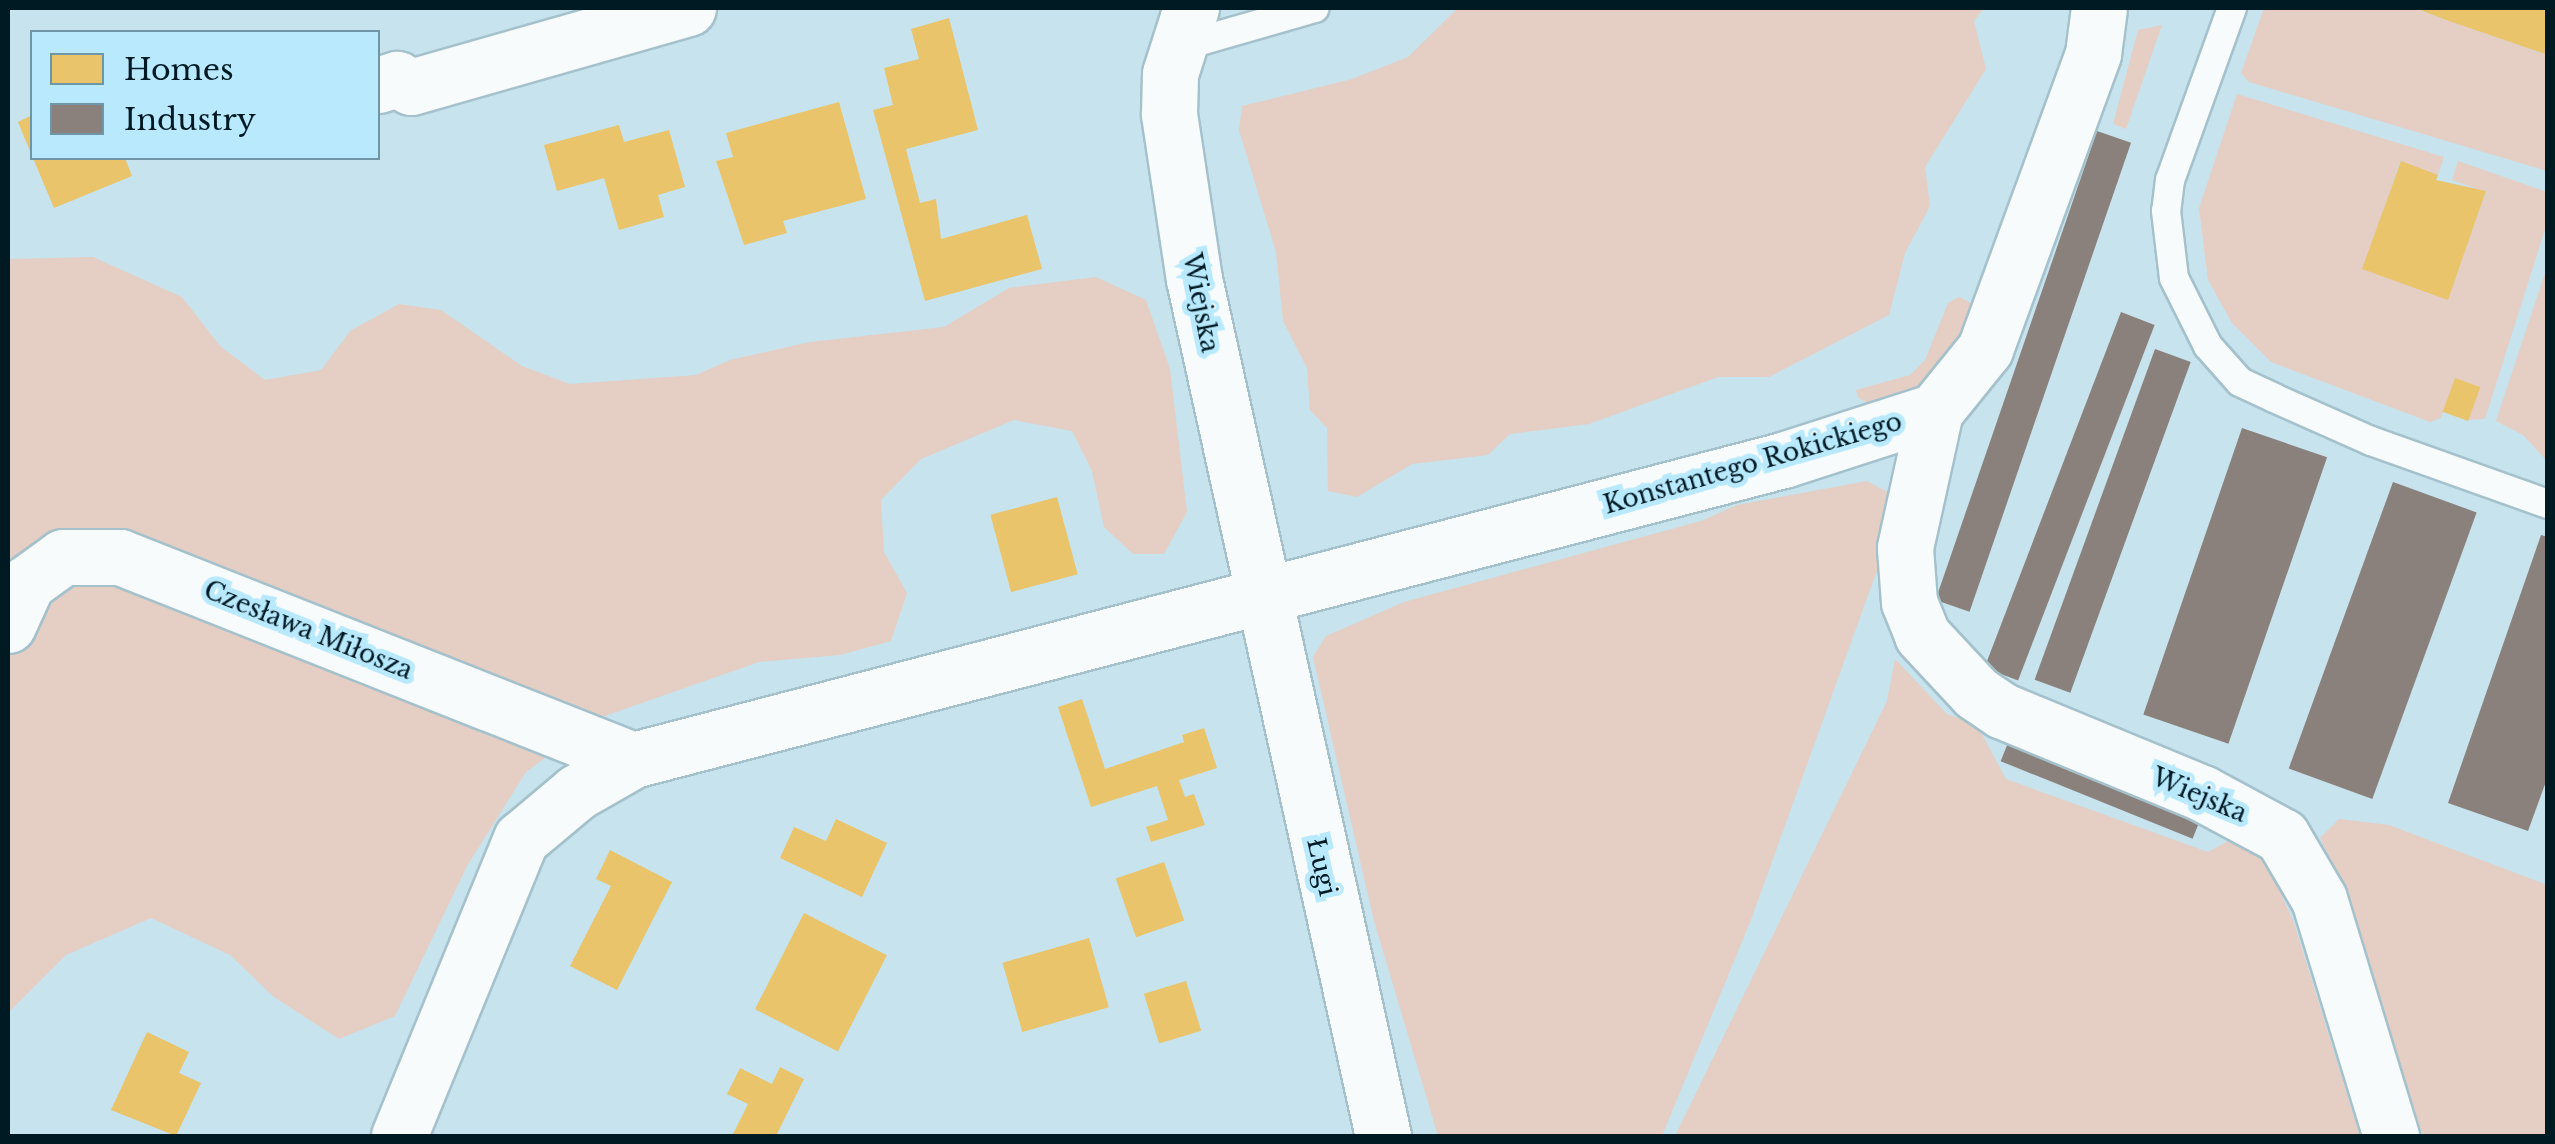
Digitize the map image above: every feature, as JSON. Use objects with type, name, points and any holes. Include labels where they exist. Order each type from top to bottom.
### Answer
[{"type":"street","points":[[380,84],[397,80],[411,86],[688,8]]},
{"type":"street","name":"Konstantego Rokickiego","points":[[399,1136],[521,839],[576,792],[633,760],[1783,460],[1934,411],[1985,349],[2093,54],[2100,8]]},
{"type":"street","name":"Wiejska","points":[[1185,27],[1170,74],[1173,154],[1260,598]]},
{"type":"street","name":"Wiejska","points":[[1934,411],[1905,548],[1908,602],[1922,635],[1976,693],[2077,745],[2246,814],[2292,849],[2319,899],[2391,1136]]},
{"type":"street","name":"Czesława Miłosza","points":[[8,625],[27,582],[62,557],[120,557],[633,760]]},
{"type":"street","name":"Ługi","points":[[1260,598],[1383,1136]]},
{"type":"lane","points":[[1185,27],[1315,8]]},
{"type":"lane","points":[[2232,8],[2170,180],[2166,211],[2174,278],[2208,346],[2240,382],[2274,398],[2548,504]]},
{"type":"shaded area","points":[[1458,8],[1984,8],[1974,21],[1986,69],[1925,167],[1930,206],[1905,253],[1889,315],[1769,377],[1718,377],[1589,424],[1510,434],[1488,455],[1412,464],[1357,497],[1328,491],[1327,428],[1310,410],[1307,368],[1283,321],[1276,252],[1239,130],[1242,106],[1352,79],[1408,57]]},
{"type":"shaded area","points":[[2264,8],[2413,8],[2547,55],[2547,171],[2249,82],[2241,73]]},
{"type":"shaded area","points":[[2162,25],[2126,129],[2113,124],[2138,30]]},
{"type":"shaded area","points":[[2237,94],[2444,157],[2438,175],[2400,162],[2363,269],[2448,299],[2486,192],[2452,180],[2458,161],[2547,192],[2547,223],[2485,419],[2468,420],[2480,388],[2455,379],[2441,418],[2430,422],[2271,362],[2232,323],[2208,280],[2199,208]]},
{"type":"shaded area","points":[[93,257],[182,297],[220,346],[265,380],[321,370],[350,331],[399,304],[441,310],[522,366],[570,384],[696,375],[730,360],[810,342],[944,327],[1009,288],[1096,277],[1146,300],[1170,369],[1187,512],[1164,554],[1133,554],[1104,527],[1092,471],[1072,431],[1014,420],[921,459],[881,500],[884,552],[907,593],[891,641],[840,655],[759,662],[599,718],[526,772],[467,866],[395,1016],[339,1039],[274,997],[230,955],[151,918],[66,955],[8,1013],[8,259]]},
{"type":"shaded area","points":[[2547,267],[2548,461],[2523,435],[2496,421]]},
{"type":"shaded area","points":[[1959,297],[1979,307],[1975,319],[1919,393],[1870,405],[1858,397],[1856,390],[1910,375],[1925,360],[1948,303]]},
{"type":"shaded area","points":[[1867,481],[1889,493],[1897,515],[1751,920],[1662,1136],[1438,1136],[1374,921],[1313,657],[1326,636],[1404,602],[1701,521],[1737,505]]},
{"type":"shaded area","points":[[1895,659],[1947,714],[1977,725],[2006,779],[2208,852],[2239,835],[2267,863],[2294,923],[2360,1136],[1675,1136],[1887,701]]},
{"type":"shaded area","points":[[2339,819],[2389,825],[2547,885],[2547,1136],[2424,1136],[2390,1058],[2349,898],[2320,838]]},
{"type":"building: Homes","points":[[2415,8],[2548,8],[2548,55],[2449,21]]},
{"type":"building: Homes","points":[[949,18],[978,130],[906,149],[920,203],[936,199],[941,239],[1027,215],[1042,269],[925,301],[873,110],[893,105],[884,68],[919,59],[911,29]]},
{"type":"building: Homes","points":[[839,102],[866,199],[783,221],[787,233],[744,245],[716,161],[733,157],[726,133]]},
{"type":"building: Homes","points":[[30,116],[30,151],[18,122]]},
{"type":"building: Homes","points":[[619,125],[624,142],[669,130],[685,187],[658,195],[664,217],[619,230],[604,178],[557,191],[544,145]]},
{"type":"building: Homes","points":[[34,160],[126,160],[132,176],[54,208]]},
{"type":"building: Homes","points":[[2401,161],[2438,175],[2436,180],[2486,191],[2448,300],[2362,269]]},
{"type":"building: Homes","points":[[2455,378],[2480,387],[2468,421],[2443,412]]},
{"type":"building: Homes","points":[[1057,497],[1078,574],[1011,592],[990,515]]},
{"type":"building: Homes","points":[[1082,699],[1105,769],[1184,742],[1182,735],[1204,728],[1217,768],[1179,780],[1185,797],[1194,794],[1205,825],[1151,842],[1146,827],[1168,820],[1157,786],[1091,807],[1058,707]]},
{"type":"building: Homes","points":[[836,819],[887,843],[862,897],[780,858],[794,827],[826,841]]},
{"type":"building: Homes","points":[[610,850],[672,882],[617,990],[570,966],[611,886],[596,879]]},
{"type":"building: Homes","points":[[1164,862],[1184,921],[1136,937],[1116,879]]},
{"type":"building: Homes","points":[[804,913],[887,955],[838,1051],[755,1009]]},
{"type":"building: Homes","points":[[1089,938],[1109,1007],[1022,1032],[1002,963]]},
{"type":"building: Homes","points":[[1186,981],[1201,1031],[1159,1044],[1144,994]]},
{"type":"building: Homes","points":[[147,1032],[189,1052],[179,1073],[201,1083],[176,1136],[111,1110]]},
{"type":"building: Homes","points":[[780,1067],[804,1079],[776,1136],[732,1136],[748,1104],[727,1094],[740,1068],[772,1084]]},
{"type":"building: Industry","points":[[2097,131],[2131,143],[1970,612],[1936,600]]},
{"type":"building: Industry","points":[[2121,312],[2155,325],[2018,681],[1984,668]]},
{"type":"building: Industry","points":[[2155,349],[2191,362],[2070,693],[2035,680]]},
{"type":"building: Industry","points":[[2242,428],[2327,457],[2228,744],[2143,714]]},
{"type":"building: Industry","points":[[2393,482],[2477,512],[2372,799],[2289,769]]},
{"type":"building: Industry","points":[[2541,535],[2548,537],[2548,776],[2528,831],[2448,803]]},
{"type":"building: Industry","points":[[2010,738],[2202,816],[2193,839],[2001,761]]}]
